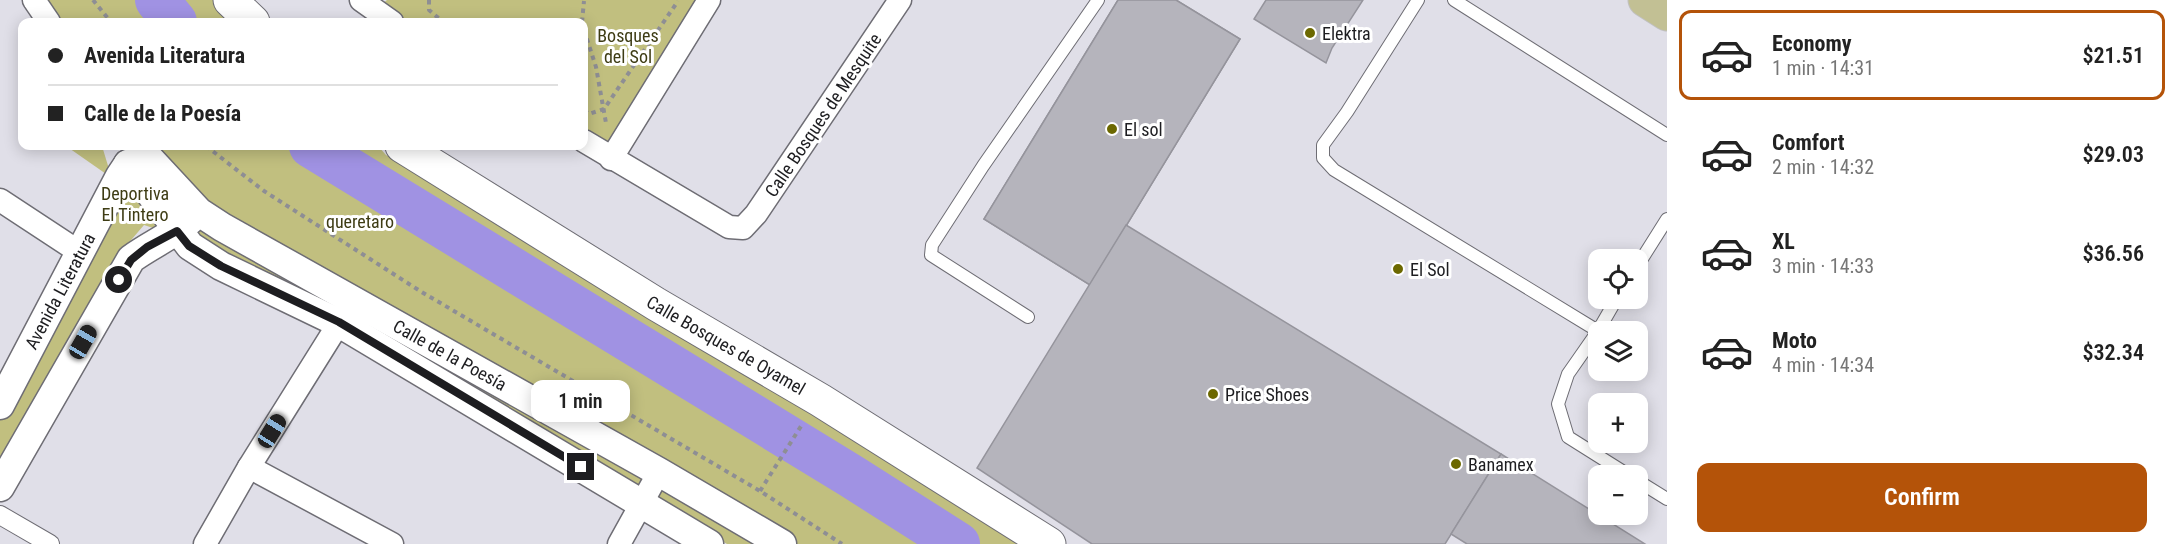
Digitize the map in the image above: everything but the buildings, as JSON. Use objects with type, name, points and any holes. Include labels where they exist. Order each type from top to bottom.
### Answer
[{"type":"main road","points":[[230,0],[249,18]]},
{"type":"main road","points":[[1645,0],[1667,14]]},
{"type":"main road","name":"Calle Bosques de Oyamel","points":[[408,150],[656,304],[830,406],[1049,544]]},
{"type":"street","points":[[34,0],[46,18]]},
{"type":"street","points":[[588,144],[611,159],[710,0]]},
{"type":"street","name":"Calle Bosques de Mesquite","points":[[611,159],[729,227],[743,228],[756,214],[900,0]]},
{"type":"street","name":"Calle de la Poesía","points":[[133,153],[199,212],[782,544]]},
{"type":"street","name":"Calle de la Poesía","points":[[133,153],[177,231],[189,246],[221,266],[339,322],[709,544]]},
{"type":"street","name":"Avenida Literatura","points":[[0,405],[133,153]]},
{"type":"street","points":[[0,200],[79,252]]},
{"type":"street","points":[[0,487],[131,260],[147,247],[177,231],[199,212]]},
{"type":"street","points":[[205,544],[249,467],[339,322]]},
{"type":"street","points":[[249,467],[392,544]]},
{"type":"street","points":[[619,544],[659,472]]},
{"type":"street","points":[[0,515],[50,544]]},
{"type":"lane","points":[[1028,317],[931,255],[932,245],[982,166],[1098,0]]},
{"type":"lane","points":[[1418,0],[1347,112],[1323,145],[1323,158],[1334,170],[1588,325]]},
{"type":"lane","points":[[1454,0],[1667,135]]},
{"type":"lane","points":[[1648,249],[1667,219]]},
{"type":"lane","points":[[1588,345],[1568,374],[1558,404],[1568,437],[1613,465]]},
{"type":"lane","points":[[1648,487],[1667,499]]},
{"type":"path","points":[[93,0],[108,18]]},
{"type":"path","points":[[429,0],[429,10],[438,18]]},
{"type":"path","points":[[582,18],[584,0]]},
{"type":"path","points":[[588,113],[604,110],[679,0]]},
{"type":"path","points":[[588,42],[596,67],[611,159]]},
{"type":"path","points":[[211,150],[264,191],[420,291],[760,491],[842,544]]},
{"type":"path","points":[[760,491],[801,426]]},
{"type":"green space","points":[[44,0],[248,0],[264,18],[58,18]]},
{"type":"green space","name":"Bosques del Sol","points":[[387,0],[709,0],[611,159],[588,144],[588,18],[385,18],[374,11]]},
{"type":"green space","name":"Deportiva El Tintero","points":[[72,150],[103,150],[109,169],[765,544],[727,544],[355,324],[213,248],[144,225],[120,253],[0,472],[0,393],[119,183]]},
{"type":"green space","name":"queretaro","points":[[154,150],[382,150],[386,155],[1024,528],[1046,544],[782,544],[199,212]]},
{"type":"waterway","points":[[157,0],[172,18]]},
{"type":"waterway","points":[[318,150],[851,476],[958,544]]},
{"type":"place","name":"Elektra","points":[[1310,33]]},
{"type":"place","name":"El sol","points":[[1112,129]]},
{"type":"place","name":"El Sol","points":[[1398,269]]},
{"type":"place","name":"Price Shoes","points":[[1213,394]]},
{"type":"place","name":"Banamex","points":[[1456,464]]},
{"type":"route","points":[[119,280],[131,260],[147,247],[177,231],[189,246],[221,266],[339,322],[581,467]]}]
